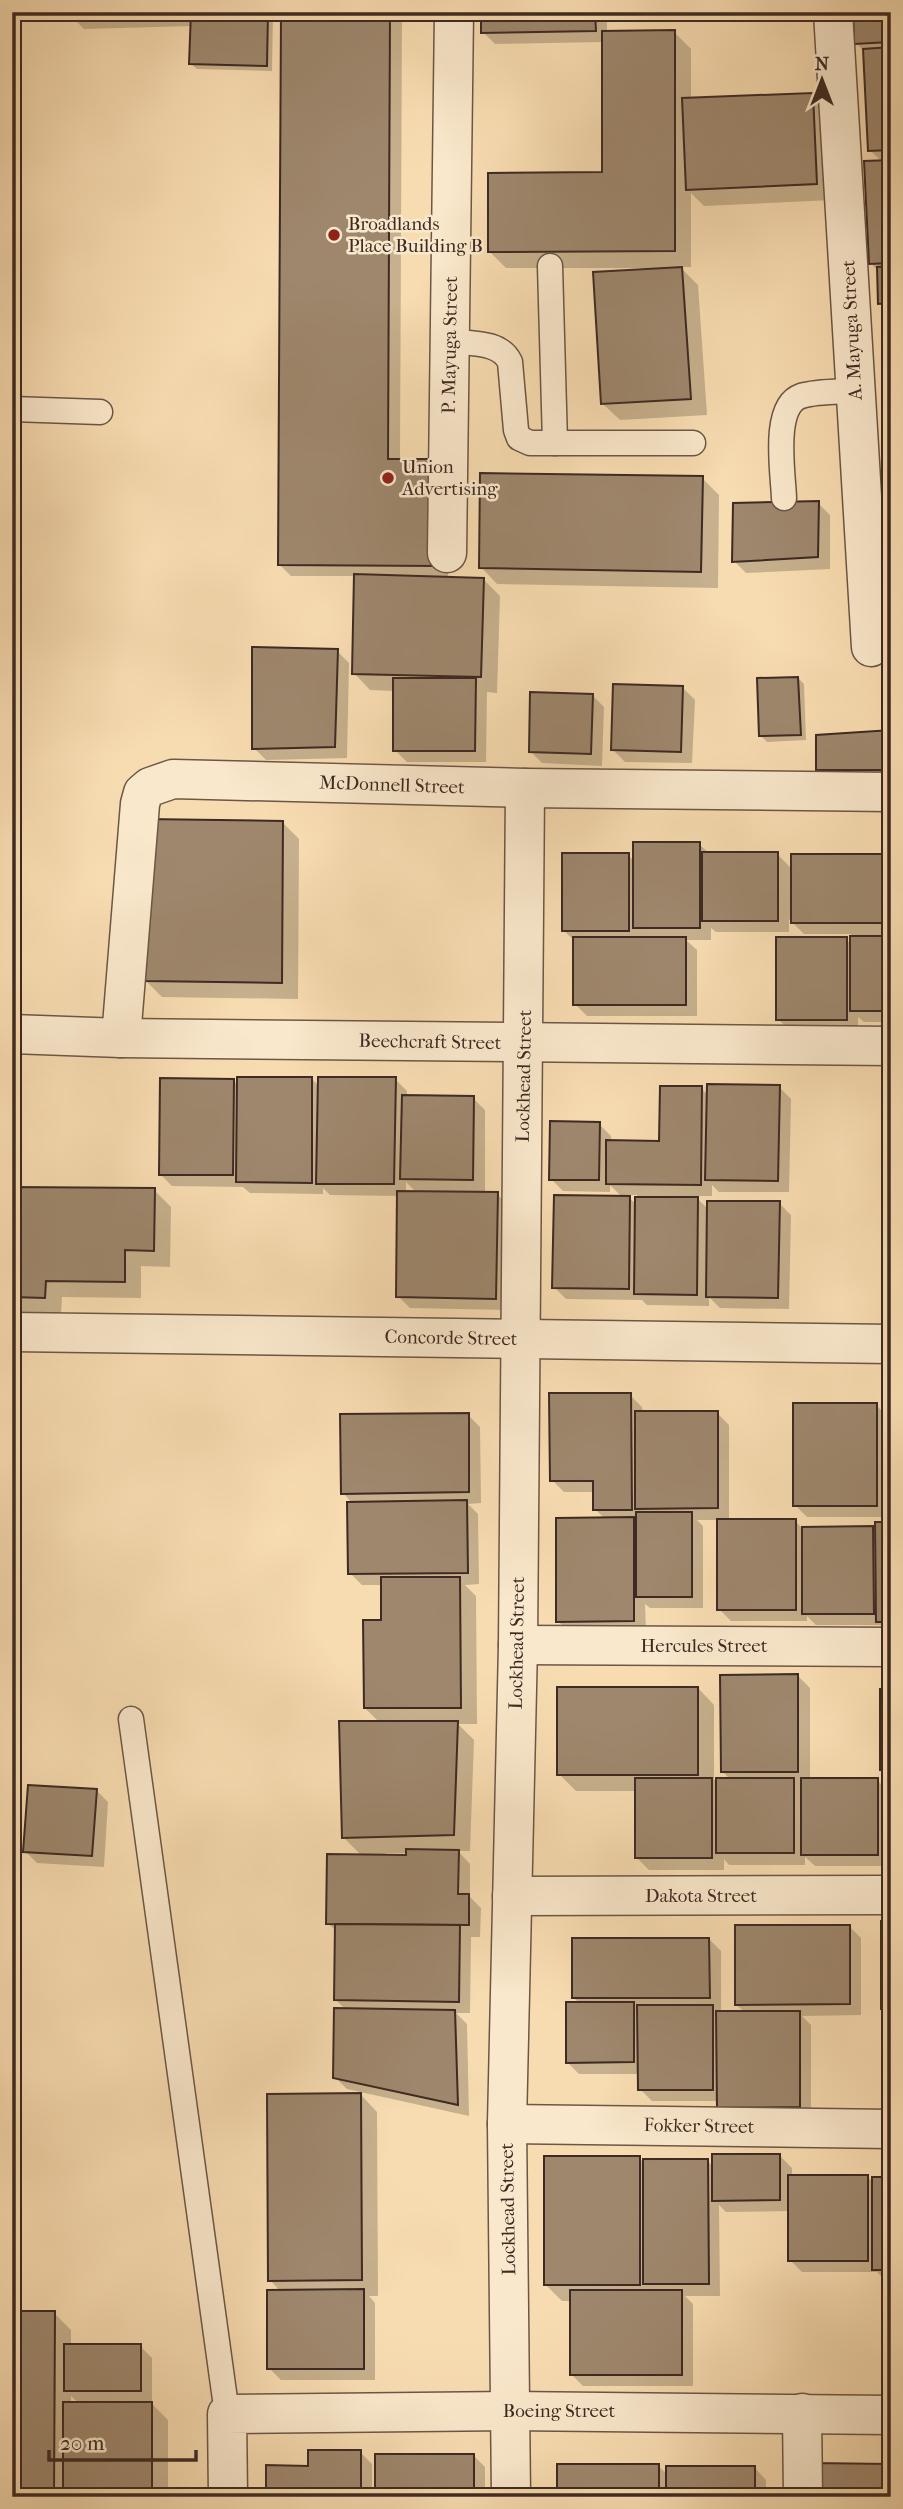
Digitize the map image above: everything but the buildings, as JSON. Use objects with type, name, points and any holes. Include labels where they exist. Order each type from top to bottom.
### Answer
[{"type":"street","name":"P. Mayuga Street","points":[[447,553],[454,12]]},
{"type":"street","name":"A. Mayuga Street","points":[[833,12],[871,647]]},
{"type":"street","name":"McDonnell Street","points":[[121,1038],[140,804],[143,793],[150,787],[173,779],[526,788],[891,792]]},
{"type":"street","name":"Lockhead Street","points":[[511,2497],[507,2124],[517,1645],[518,1339],[525,1044],[526,788]]},
{"type":"street","name":"Beechcraft Street","points":[[12,1034],[525,1044],[891,1046]]},
{"type":"street","name":"Concorde Street","points":[[12,1332],[891,1344]]},
{"type":"street","name":"Hercules Street","points":[[517,1645],[891,1647]]},
{"type":"street","name":"Dakota Street","points":[[512,1896],[891,1895]]},
{"type":"street","name":"Fokker Street","points":[[507,2124],[891,2129]]},
{"type":"street","name":"Boeing Street","points":[[227,2414],[510,2411],[891,2415]]},
{"type":"street","points":[[802,2413],[803,2497]]},
{"type":"street","points":[[227,2414],[228,2497]]},
{"type":"lane","points":[[550,266],[555,443]]},
{"type":"lane","points":[[450,341],[495,347],[506,353],[510,362],[519,438],[530,443],[693,443]]},
{"type":"lane","points":[[784,498],[782,423],[788,404],[800,396],[855,391]]},
{"type":"lane","points":[[12,409],[100,412]]},
{"type":"lane","points":[[131,1719],[227,2414]]},
{"type":"place","name":"Broadlands Place Building B","points":[[334,235]]},
{"type":"place","name":"Union Advertising","points":[[388,478]]}]
